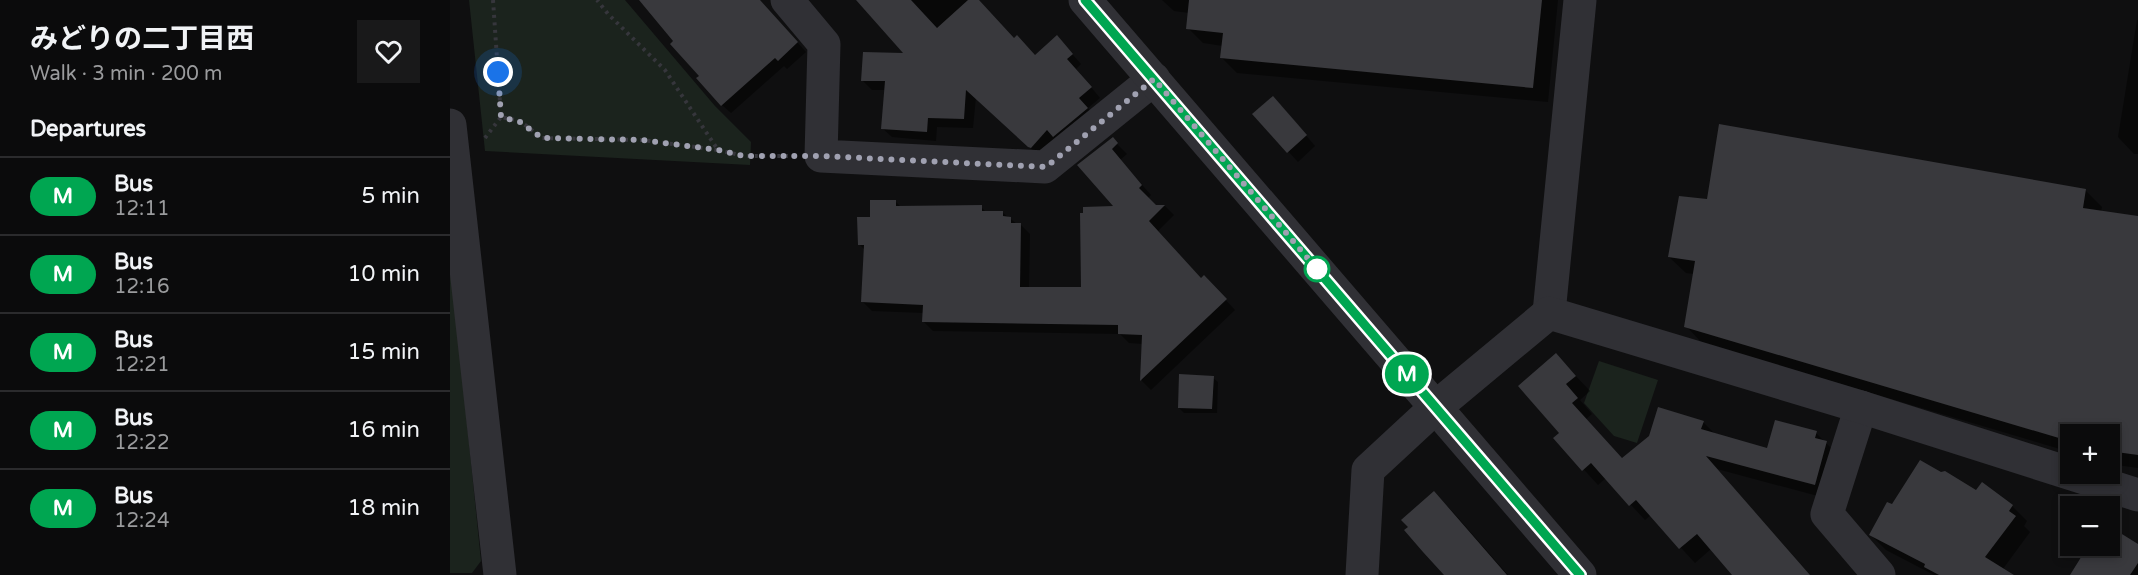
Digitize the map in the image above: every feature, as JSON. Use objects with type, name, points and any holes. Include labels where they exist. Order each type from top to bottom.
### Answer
[{"type":"street","points":[[787,0],[824,44],[821,156],[1046,167],[1154,79]]},
{"type":"street","points":[[1085,0],[1580,575]]},
{"type":"street","points":[[1362,575],[1368,470],[1436,407],[1550,313],[1580,0]]},
{"type":"street","points":[[450,125],[500,575]]},
{"type":"street","points":[[1550,313],[1861,407],[2138,495]]},
{"type":"street","points":[[1861,407],[1827,514],[1879,575]]},
{"type":"path","points":[[483,140],[501,117],[494,0]]},
{"type":"path","points":[[597,0],[665,70],[718,150]]},
{"type":"path","points":[[501,117],[520,122],[542,138],[642,140],[718,150],[744,156],[821,156]]},
{"type":"shaded area","points":[[469,0],[625,0],[715,106],[751,142],[750,165],[485,151]]},
{"type":"shaded area","points":[[450,255],[481,561],[472,573],[450,573]]},
{"type":"shaded area","points":[[1599,361],[1658,380],[1637,443],[1614,436],[1584,403]]},
{"type":"building","points":[[639,0],[760,0],[798,42],[778,61],[775,58],[721,106],[696,78],[699,76],[670,44],[673,41]]},
{"type":"building","points":[[856,0],[911,0],[937,28],[968,0],[979,0],[1014,38],[1017,35],[1035,55],[1057,35],[1073,54],[1067,59],[1092,87],[1079,98],[1088,108],[1053,137],[1047,130],[1031,148],[966,90],[964,119],[928,118],[927,132],[881,129],[885,81],[861,81],[863,52],[903,53]]},
{"type":"building","points":[[1189,0],[1542,0],[1533,88],[1220,58],[1223,33],[1186,29]]},
{"type":"building","points":[[1273,96],[1307,135],[1287,153],[1252,114]]},
{"type":"building","points":[[1719,124],[2086,189],[2083,208],[2138,216],[2138,455],[2120,453],[2120,424],[2060,424],[2060,438],[1684,327],[1695,261],[1668,257],[1679,196],[1707,199]]},
{"type":"building","points":[[1113,137],[1118,143],[1112,149],[1142,185],[1139,188],[1156,205],[1165,205],[1149,221],[1201,278],[1204,275],[1227,299],[1140,381],[1142,335],[1118,334],[1118,325],[922,322],[923,305],[861,302],[864,245],[858,245],[857,217],[870,217],[870,200],[896,200],[896,206],[982,205],[982,211],[1003,211],[1003,216],[1011,217],[1011,223],[1021,223],[1020,287],[1081,287],[1080,213],[1083,213],[1083,207],[1113,206],[1077,165]]},
{"type":"building","points":[[1556,353],[1576,376],[1566,384],[1578,398],[1572,403],[1622,458],[1649,436],[1658,407],[1704,421],[1701,429],[1767,448],[1775,420],[1817,431],[1815,438],[1827,441],[1815,485],[1706,456],[1810,575],[1732,575],[1697,534],[1679,549],[1636,500],[1629,506],[1591,463],[1582,471],[1553,438],[1559,433],[1518,386]]},
{"type":"building","points":[[1179,374],[1214,376],[1212,409],[1178,408]]},
{"type":"building","points":[[1920,460],[1941,472],[1945,471],[1976,490],[1982,482],[2013,505],[2009,511],[2016,516],[1985,557],[2014,575],[1939,575],[1924,567],[1925,564],[1869,535],[1887,502],[1892,504]]},
{"type":"building","points":[[1434,491],[1507,575],[1444,575],[1423,552],[1404,530],[1408,527],[1401,520]]},
{"type":"building","points":[[2120,533],[2138,544],[2138,563],[2130,575],[2070,575],[2082,556],[2120,556]]},
{"type":"bus line","name":"M","points":[[1085,0],[1580,575]]},
{"type":"route","points":[[498,72],[501,117],[520,122],[542,138],[642,140],[718,150],[744,156],[821,156],[1046,167],[1154,79],[1317,269]]}]
